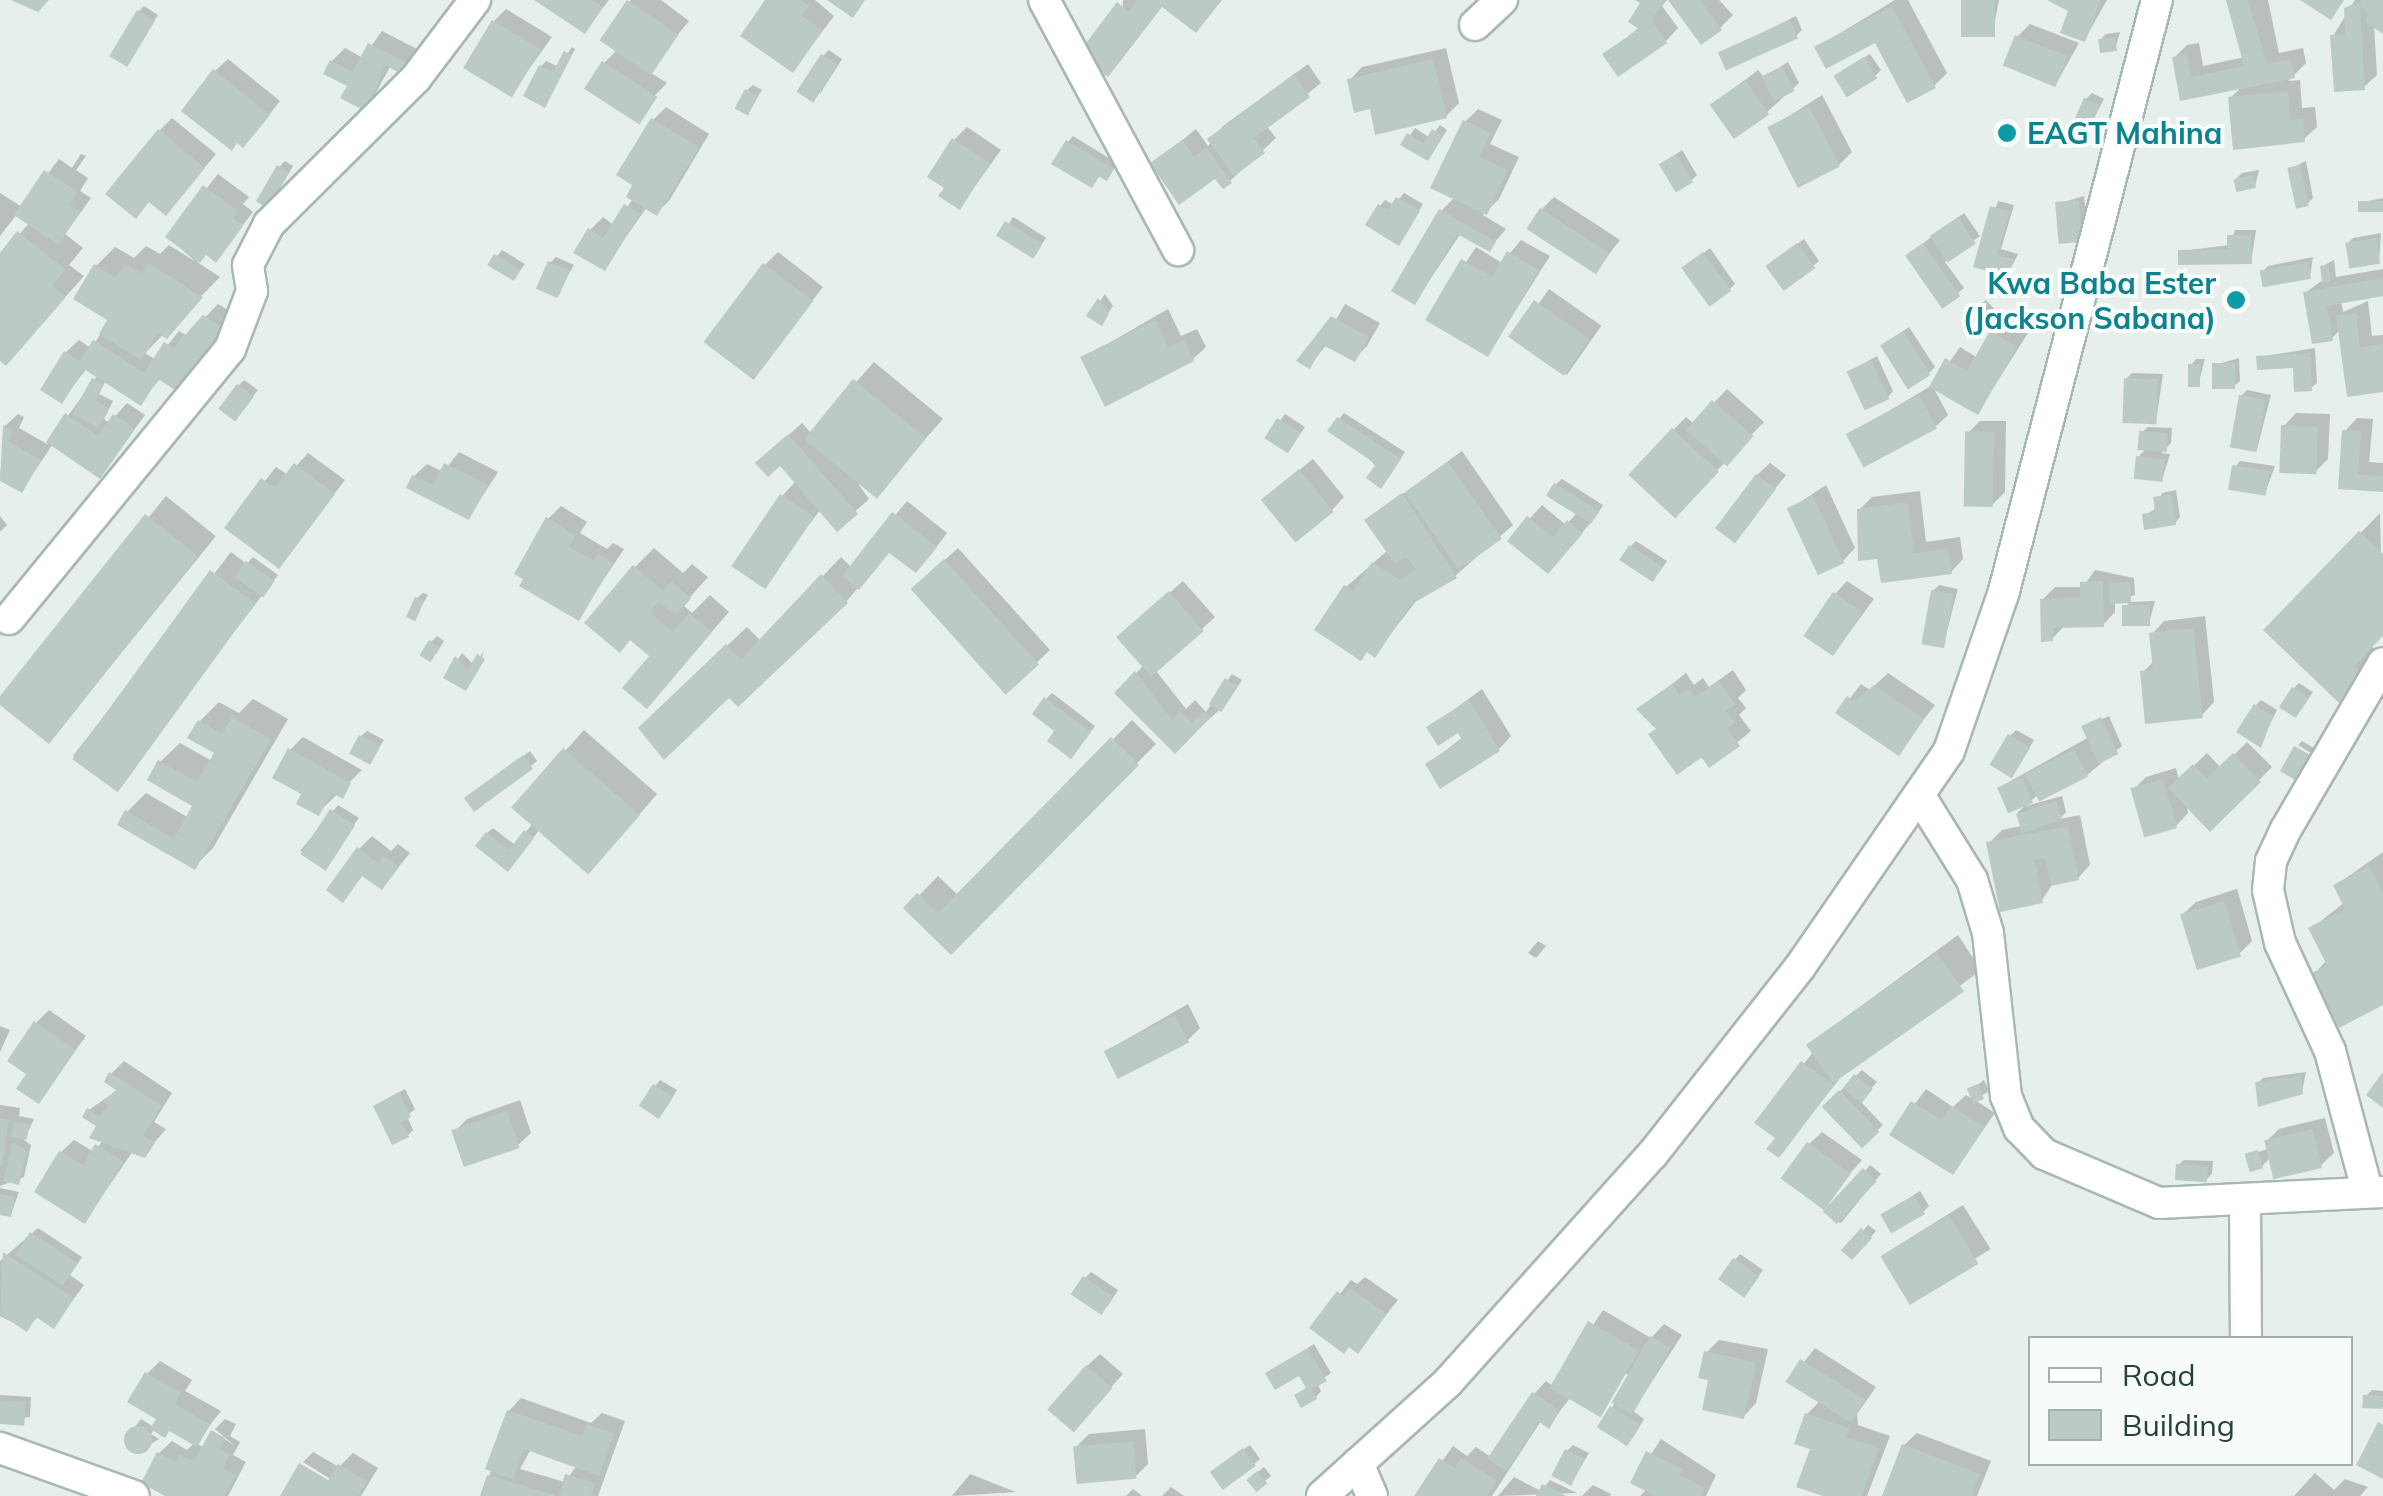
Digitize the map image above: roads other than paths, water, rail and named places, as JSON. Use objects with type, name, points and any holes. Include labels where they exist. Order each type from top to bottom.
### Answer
[{"type":"street","points":[[9,618],[230,349],[252,291],[248,266],[269,224],[416,78],[475,0]]},
{"type":"street","points":[[1044,0],[1178,250]]},
{"type":"street","points":[[1475,24],[1502,0]]},
{"type":"street","points":[[1322,1496],[1448,1382],[1652,1155],[1800,967],[1921,798],[1964,718],[2004,591],[2157,0]]},
{"type":"street","points":[[1921,798],[1972,880],[1983,915],[2006,1096],[2019,1128],[2044,1154],[2158,1202],[2375,1191],[2330,1052],[2280,943],[2268,890],[2270,861],[2286,829],[2383,663]]},
{"type":"street","points":[[2245,1200],[2246,1336]]},
{"type":"street","points":[[0,1448],[134,1496]]},
{"type":"street","points":[[1358,1463],[1372,1496]]},
{"type":"place","name":"EAGT Mahina","points":[[2007,133]]},
{"type":"place","name":"Kwa Baba Ester (Jackson Sabana)","points":[[2236,300]]}]
